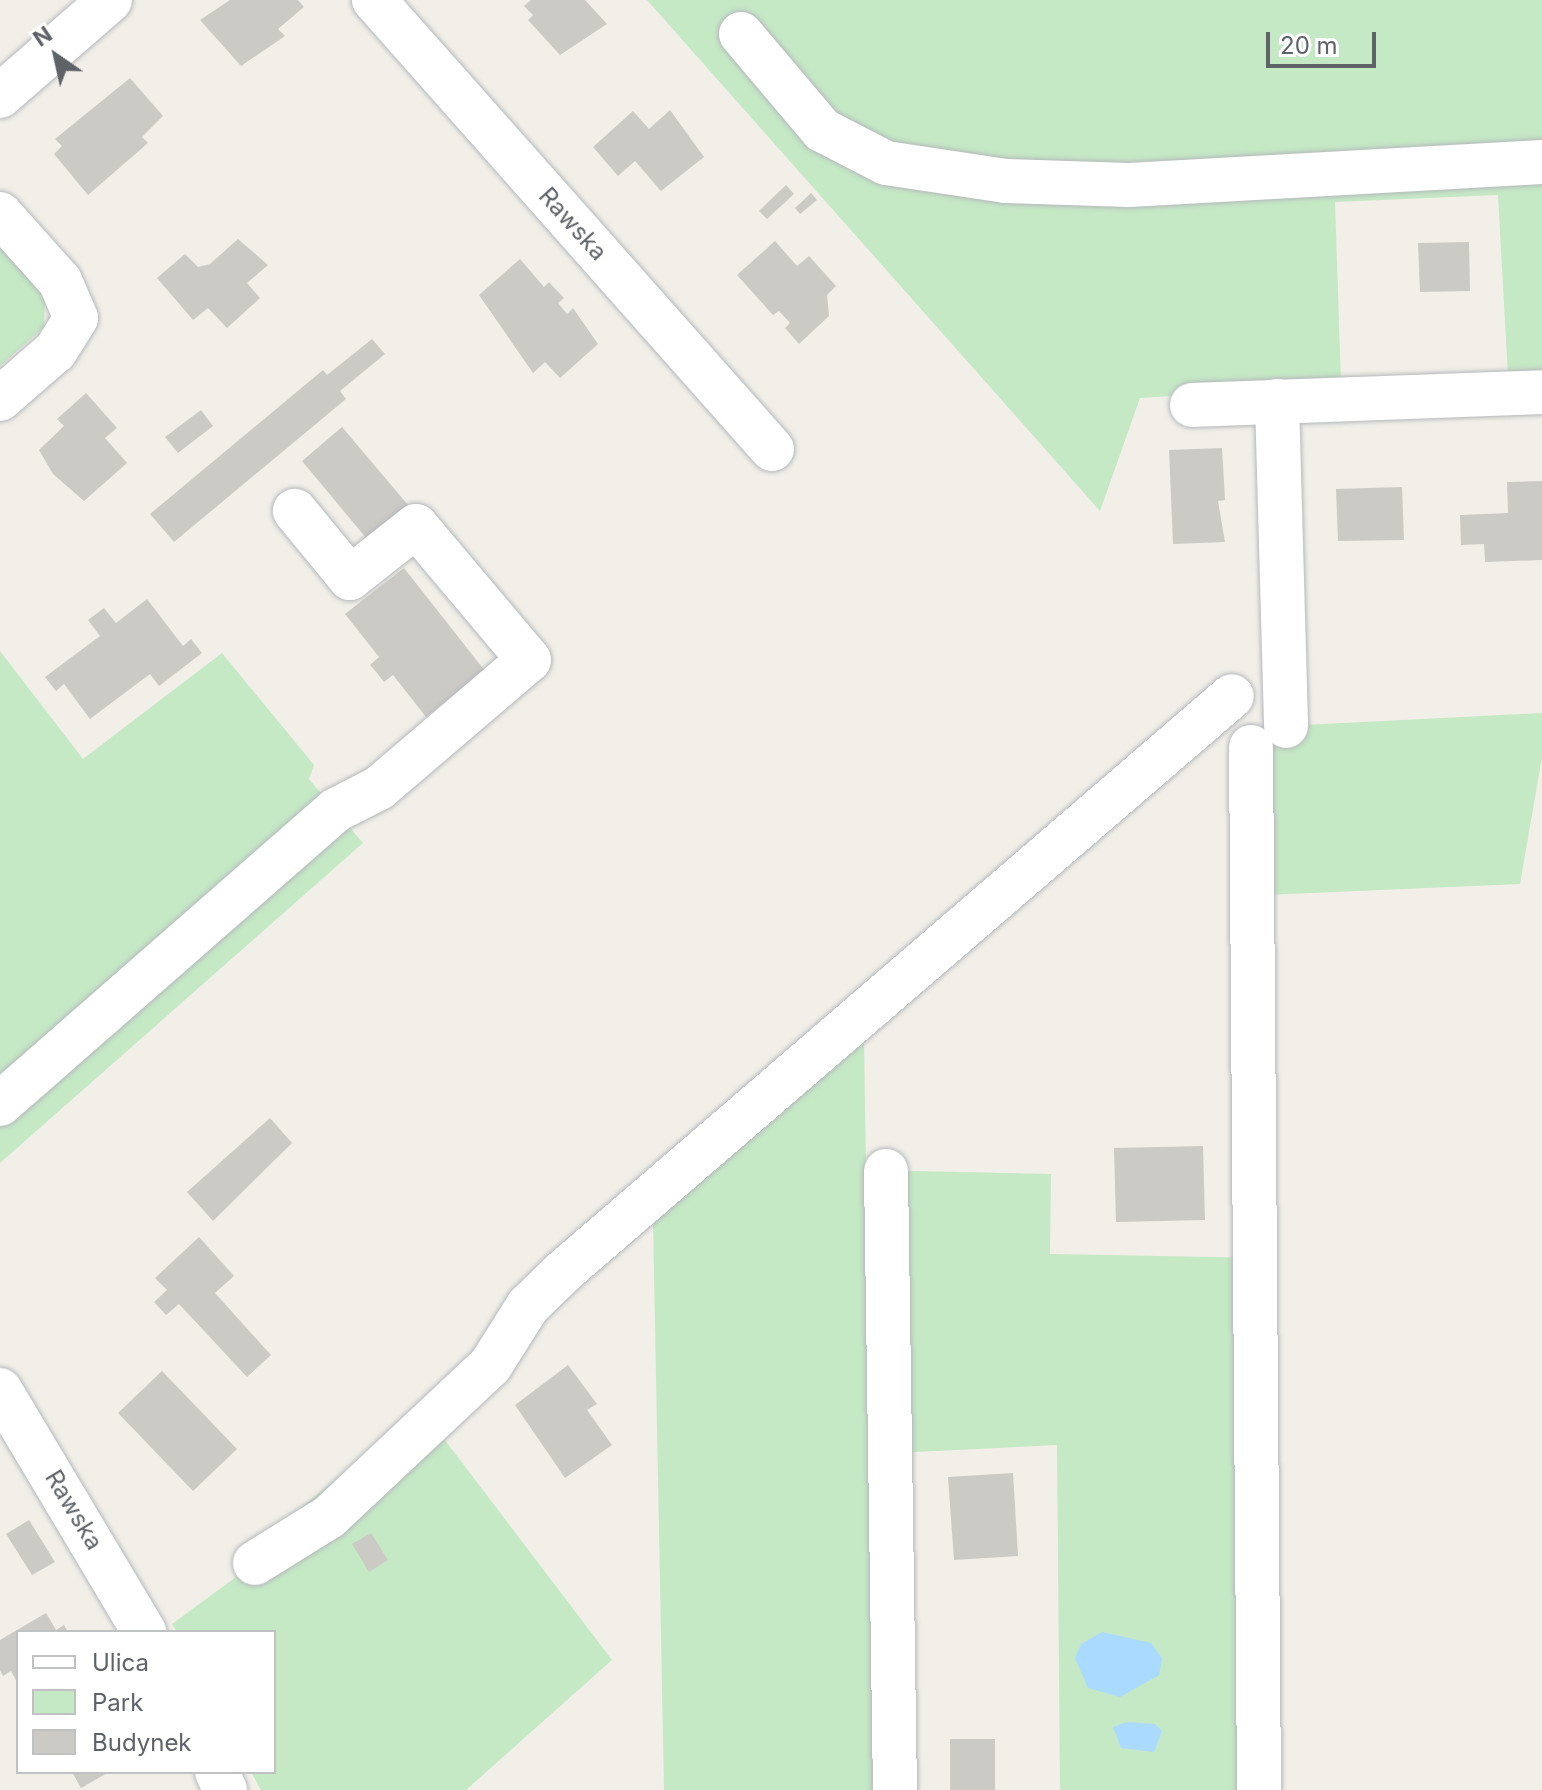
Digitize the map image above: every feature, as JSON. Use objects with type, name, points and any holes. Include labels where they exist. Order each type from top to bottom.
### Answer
[{"type":"street","name":"Rawska","points":[[374,0],[772,449]]},
{"type":"street","points":[[0,96],[105,2]]},
{"type":"street","points":[[741,34],[822,130],[886,163],[1006,181],[1129,185],[1542,162]]},
{"type":"street","points":[[0,214],[60,281],[76,318],[55,351],[0,399]]},
{"type":"street","points":[[1192,405],[1542,392]]},
{"type":"street","points":[[1259,1790],[1269,737],[1277,401]]},
{"type":"street","points":[[0,1104],[336,810],[379,788],[529,660],[416,526],[350,578],[295,511]]},
{"type":"street","points":[[255,1563],[329,1517],[490,1366],[528,1306],[564,1271],[1232,696]]},
{"type":"street","points":[[886,1171],[895,1790]]},
{"type":"street","name":"Rawska","points":[[0,1390],[143,1630]]},
{"type":"green space","points":[[647,0],[1542,0],[1542,375],[1508,376],[1498,195],[1335,202],[1341,385],[1140,398],[1100,511]]},
{"type":"green space","points":[[0,245],[45,296],[44,327],[0,366]]},
{"type":"green space","points":[[0,651],[83,759],[222,653],[314,765],[309,779],[363,843],[0,1163]]},
{"type":"green space","points":[[1542,713],[1542,757],[1520,884],[1266,895],[1263,727]]},
{"type":"green space","points":[[864,1041],[866,1170],[1051,1174],[1050,1254],[1268,1258],[1263,1790],[1060,1790],[1057,1445],[894,1453],[897,1790],[664,1790],[653,1220]]},
{"type":"green space","points":[[422,1410],[612,1660],[466,1790],[261,1790],[252,1774],[276,1774],[276,1630],[176,1630],[172,1624],[255,1563],[262,1539]]},
{"type":"water","points":[[1102,1632],[1151,1643],[1162,1658],[1159,1675],[1120,1697],[1088,1688],[1075,1658],[1081,1644]]},
{"type":"water","points":[[1126,1722],[1155,1724],[1162,1731],[1154,1752],[1121,1748],[1113,1727]]},
{"type":"building","points":[[230,0],[298,0],[304,7],[278,29],[285,36],[241,66],[200,20]]},
{"type":"building","points":[[531,0],[585,0],[607,24],[560,55],[528,20],[533,15],[524,6]]},
{"type":"building","points":[[130,78],[163,116],[142,137],[148,143],[88,195],[54,154],[62,146],[55,139]]},
{"type":"building","points":[[670,110],[704,157],[661,191],[635,161],[618,176],[593,147],[633,111],[649,129]]},
{"type":"building","points":[[786,185],[794,194],[767,219],[759,211]]},
{"type":"building","points":[[811,193],[817,200],[800,214],[795,208]]},
{"type":"building","points":[[238,239],[268,265],[247,283],[260,298],[227,328],[208,308],[193,320],[157,278],[185,254],[198,267],[210,264]]},
{"type":"building","points":[[775,241],[797,266],[809,256],[836,286],[827,295],[829,316],[799,344],[785,328],[790,323],[779,311],[773,315],[737,275]]},
{"type":"building","points":[[1469,242],[1470,291],[1420,292],[1418,243]]},
{"type":"building","points":[[520,259],[544,287],[549,282],[564,298],[558,303],[567,314],[573,308],[598,344],[560,378],[545,362],[533,373],[479,295]]},
{"type":"building","points":[[372,339],[385,354],[340,391],[346,399],[174,542],[150,514],[323,370],[327,375]]},
{"type":"building","points":[[86,393],[117,428],[105,438],[127,463],[84,501],[53,474],[39,450],[64,426],[57,419]]},
{"type":"building","points":[[201,410],[213,426],[178,453],[165,437]]},
{"type":"building","points":[[342,427],[408,505],[367,539],[302,461]]},
{"type":"building","points":[[1222,448],[1225,500],[1218,501],[1225,542],[1173,544],[1169,450]]},
{"type":"building","points":[[1542,481],[1542,560],[1485,562],[1484,544],[1461,545],[1460,515],[1508,513],[1507,482]]},
{"type":"building","points":[[1402,487],[1404,540],[1338,541],[1336,489]]},
{"type":"building","points":[[404,568],[485,671],[426,717],[393,675],[384,682],[370,665],[379,657],[345,614]]},
{"type":"building","points":[[147,599],[183,646],[191,639],[202,653],[159,686],[150,674],[90,719],[64,684],[56,691],[45,677],[100,636],[88,620],[104,608],[116,623]]},
{"type":"building","points":[[270,1118],[292,1143],[213,1221],[187,1192]]},
{"type":"building","points":[[1203,1146],[1205,1220],[1116,1222],[1114,1148]]},
{"type":"building","points":[[199,1237],[234,1276],[215,1293],[271,1355],[247,1377],[179,1304],[166,1315],[154,1302],[167,1290],[155,1278]]},
{"type":"building","points":[[568,1365],[597,1404],[587,1410],[612,1445],[565,1478],[515,1405]]},
{"type":"building","points":[[162,1371],[237,1449],[193,1491],[118,1413]]},
{"type":"building","points":[[1013,1473],[1018,1556],[954,1560],[948,1477]]},
{"type":"building","points":[[29,1520],[55,1562],[32,1575],[6,1534]]},
{"type":"building","points":[[371,1533],[388,1560],[369,1572],[352,1544]]},
{"type":"building","points":[[46,1613],[56,1630],[17,1630]]},
{"type":"building","points":[[16,1631],[16,1680],[11,1671],[3,1676],[0,1670],[0,1640]]},
{"type":"building","points":[[950,1739],[995,1739],[995,1790],[950,1790]]},
{"type":"building","points":[[73,1774],[106,1774],[81,1788]]}]
